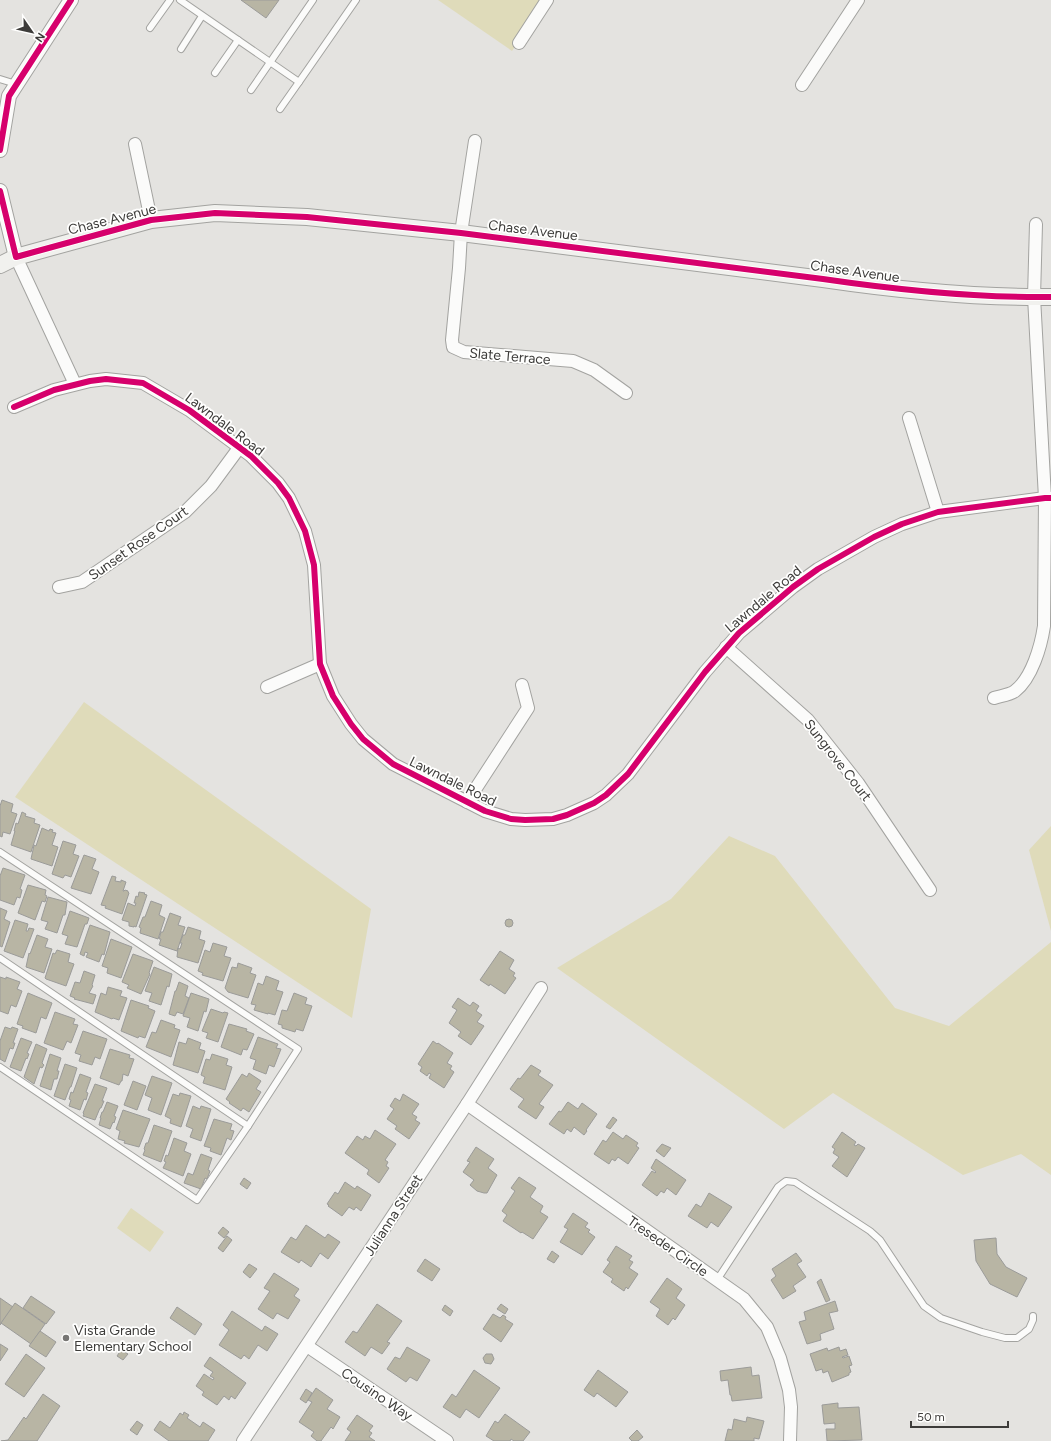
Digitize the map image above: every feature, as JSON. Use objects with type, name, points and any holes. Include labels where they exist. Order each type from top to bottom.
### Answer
[{"type":"main road","name":"Chase Avenue","points":[[0,265],[16,257],[151,220],[215,213],[307,217],[461,234],[823,278],[880,288],[941,293],[1051,297]]},
{"type":"street","points":[[519,43],[547,0]]},
{"type":"street","points":[[802,85],[858,0]]},
{"type":"street","points":[[0,150],[9,96],[66,2]]},
{"type":"street","points":[[461,234],[475,141]]},
{"type":"street","points":[[135,144],[151,220]]},
{"type":"street","points":[[0,191],[16,257],[74,384]]},
{"type":"street","points":[[994,698],[1014,692],[1021,684],[1032,667],[1042,640],[1044,626],[1048,498],[1034,297],[1036,224]]},
{"type":"street","name":"Slate Terrace","points":[[461,234],[452,340],[453,347],[464,352],[573,361],[594,370],[626,393]]},
{"type":"street","name":"Lawndale Road","points":[[14,407],[54,390],[74,384],[106,379],[143,383],[189,410],[240,448],[265,469],[278,483],[292,503],[305,531],[314,565],[320,664],[333,696],[341,710],[363,739],[393,764],[467,802],[498,816],[525,820],[560,817],[574,812],[594,803],[618,785],[726,647],[761,613],[818,569],[874,537],[902,524],[938,512],[1048,498]]},
{"type":"street","points":[[909,418],[938,512]]},
{"type":"street","name":"Sunset Rose Court","points":[[59,587],[82,582],[185,512],[211,486],[240,448]]},
{"type":"street","name":"Sungrove Court","points":[[726,647],[808,720],[858,783],[930,890]]},
{"type":"street","points":[[267,687],[320,664]]},
{"type":"street","points":[[467,802],[528,708],[522,684]]},
{"type":"street","name":"Julianna Street","points":[[243,1441],[467,1104],[541,988]]},
{"type":"street","name":"Treseder Circle","points":[[467,1104],[744,1299],[767,1326],[780,1358],[789,1390],[792,1423],[790,1441]]},
{"type":"street","name":"Cousino Way","points":[[307,1346],[447,1441]]},
{"type":"lane","points":[[150,28],[170,0]]},
{"type":"lane","points":[[180,0],[299,82]]},
{"type":"lane","points":[[251,90],[313,0]]},
{"type":"lane","points":[[280,110],[356,0]]},
{"type":"lane","points":[[180,49],[202,16]]},
{"type":"lane","points":[[215,73],[238,40]]},
{"type":"lane","points":[[0,79],[16,84]]},
{"type":"lane","points":[[0,852],[298,1049],[248,1126],[197,1200],[0,1067]]},
{"type":"lane","points":[[0,958],[248,1126]]},
{"type":"lane","points":[[717,1280],[778,1187],[786,1182],[795,1182],[870,1231],[880,1240],[924,1306],[941,1318],[982,1332],[1005,1338],[1017,1338],[1029,1329],[1033,1316]]},
{"type":"shaded area","points":[[438,0],[547,0],[512,51]]},
{"type":"shaded area","points":[[84,702],[371,909],[352,1018],[15,797]]},
{"type":"shaded area","points":[[1051,826],[1051,931],[1029,850]]},
{"type":"shaded area","points":[[729,836],[775,856],[895,1008],[949,1026],[1051,942],[1051,1175],[1021,1154],[963,1175],[833,1093],[784,1129],[557,968],[671,899]]},
{"type":"shaded area","points":[[131,1208],[164,1232],[150,1252],[117,1228]]},
{"type":"building","points":[[241,0],[279,0],[266,18]]},
{"type":"building","points":[[2,800],[13,804],[11,812],[17,814],[10,834],[3,832],[2,837],[0,836],[0,806]]},
{"type":"building","points":[[22,812],[26,814],[25,816],[35,819],[34,823],[40,825],[31,852],[11,845],[16,823],[18,824]]},
{"type":"building","points":[[42,828],[49,831],[50,829],[53,830],[52,832],[56,833],[52,845],[58,847],[52,866],[31,859],[34,845],[36,846]]},
{"type":"building","points":[[63,841],[76,845],[73,854],[79,856],[71,877],[65,875],[63,878],[52,874]]},
{"type":"building","points":[[84,855],[96,859],[92,869],[99,872],[91,894],[71,888]]},
{"type":"building","points":[[3,868],[25,875],[20,889],[22,890],[20,898],[17,897],[14,905],[0,900],[0,876]]},
{"type":"building","points":[[112,876],[116,877],[115,881],[121,882],[121,880],[126,882],[123,891],[128,891],[129,893],[122,914],[101,905]]},
{"type":"building","points":[[28,885],[46,890],[45,895],[47,896],[45,902],[42,901],[35,920],[18,913]]},
{"type":"building","points":[[139,892],[147,895],[136,927],[129,926],[129,922],[122,920],[128,903],[135,906],[136,903],[134,903],[136,896],[138,897]]},
{"type":"building","points":[[48,897],[67,902],[65,915],[63,915],[57,933],[45,929],[48,922],[41,920]]},
{"type":"building","points":[[151,901],[162,905],[159,915],[165,918],[158,939],[140,933],[141,928],[139,927],[143,917],[145,917]]},
{"type":"building","points":[[0,908],[7,911],[4,919],[10,922],[2,947],[0,946]]},
{"type":"building","points":[[70,911],[89,918],[87,924],[85,924],[77,947],[65,944],[68,936],[62,934]]},
{"type":"building","points":[[170,913],[181,917],[178,925],[185,927],[177,951],[159,945],[161,932],[163,932]]},
{"type":"building","points":[[507,919],[511,919],[513,923],[511,927],[507,927],[505,925],[505,921]]},
{"type":"building","points":[[15,920],[28,924],[26,931],[28,931],[29,928],[34,929],[23,958],[4,951]]},
{"type":"building","points":[[90,925],[110,932],[104,955],[102,954],[99,962],[86,957],[88,953],[85,952],[84,956],[80,954]]},
{"type":"building","points":[[188,927],[201,931],[199,939],[205,941],[198,963],[177,957],[178,948],[180,949],[182,943],[180,943]]},
{"type":"building","points":[[37,935],[48,939],[45,947],[52,949],[44,973],[26,967],[29,953],[30,954]]},
{"type":"building","points":[[111,939],[132,947],[121,978],[107,973],[108,968],[102,966]]},
{"type":"building","points":[[213,943],[227,947],[224,956],[231,958],[223,981],[202,975],[203,973],[198,971],[205,950],[210,952]]},
{"type":"building","points":[[57,950],[70,954],[68,962],[74,964],[66,986],[45,978],[53,953],[55,954]]},
{"type":"building","points":[[500,951],[514,960],[509,969],[515,973],[513,976],[516,978],[505,994],[490,984],[489,986],[480,980]]},
{"type":"building","points":[[133,954],[153,961],[150,974],[141,994],[127,988],[129,985],[122,982]]},
{"type":"building","points":[[238,963],[252,968],[250,973],[256,975],[248,998],[228,992],[225,988],[232,967],[237,968]]},
{"type":"building","points":[[154,967],[172,974],[169,987],[167,986],[161,1005],[149,1001],[152,993],[145,991]]},
{"type":"building","points":[[84,971],[95,975],[93,986],[89,993],[96,995],[93,1004],[74,999],[75,998],[70,996],[75,982],[80,983]]},
{"type":"building","points":[[266,976],[279,981],[276,990],[283,992],[275,1015],[254,1010],[256,1005],[251,1004],[258,983],[263,985]]},
{"type":"building","points":[[0,977],[6,979],[6,977],[20,982],[17,989],[22,991],[16,1007],[11,1005],[8,1014],[0,1011]]},
{"type":"building","points":[[179,982],[188,986],[185,996],[189,998],[183,1014],[177,1012],[175,1016],[169,1014]]},
{"type":"building","points":[[108,987],[122,991],[120,996],[127,998],[119,1020],[112,1019],[95,1012],[101,993],[106,995]]},
{"type":"building","points":[[28,993],[52,1003],[46,1019],[41,1017],[36,1033],[22,1028],[23,1026],[17,1024]]},
{"type":"building","points":[[191,993],[209,999],[206,1012],[204,1011],[198,1031],[187,1027],[190,1018],[183,1016]]},
{"type":"building","points":[[294,993],[307,998],[305,1004],[312,1006],[303,1031],[296,1029],[295,1032],[282,1028],[282,1025],[278,1024],[282,1010],[287,1011]]},
{"type":"building","points":[[458,998],[470,1006],[473,1002],[479,1006],[476,1011],[482,1015],[477,1022],[484,1026],[471,1045],[458,1036],[461,1032],[449,1023],[457,1010],[452,1007]]},
{"type":"building","points":[[131,1000],[149,1006],[148,1008],[155,1011],[145,1038],[139,1036],[138,1038],[121,1031]]},
{"type":"building","points":[[211,1009],[228,1013],[218,1042],[206,1038],[208,1033],[202,1031]]},
{"type":"building","points":[[55,1012],[75,1019],[73,1024],[78,1025],[71,1043],[67,1041],[63,1050],[44,1043]]},
{"type":"building","points":[[161,1020],[175,1025],[174,1028],[180,1030],[171,1057],[146,1047],[152,1032],[156,1033]]},
{"type":"building","points":[[229,1024],[247,1029],[246,1031],[254,1034],[247,1050],[243,1049],[241,1055],[221,1047]]},
{"type":"building","points":[[5,1027],[18,1029],[13,1043],[15,1043],[13,1049],[10,1048],[5,1062],[0,1059],[0,1041]]},
{"type":"building","points":[[83,1031],[107,1039],[100,1059],[95,1057],[92,1065],[79,1061],[81,1055],[75,1053]]},
{"type":"building","points":[[258,1037],[278,1044],[276,1048],[281,1049],[274,1067],[269,1065],[266,1074],[253,1069],[256,1060],[250,1058]]},
{"type":"building","points":[[21,1038],[32,1042],[27,1053],[29,1054],[21,1071],[10,1067]]},
{"type":"building","points":[[188,1038],[201,1043],[199,1049],[205,1051],[198,1073],[173,1065],[179,1042],[186,1044]]},
{"type":"building","points":[[433,1041],[453,1053],[447,1063],[452,1066],[450,1069],[454,1072],[444,1088],[429,1078],[431,1074],[429,1073],[427,1076],[420,1071],[422,1067],[418,1064]]},
{"type":"building","points":[[36,1044],[47,1049],[42,1063],[44,1065],[42,1068],[40,1067],[34,1084],[24,1077]]},
{"type":"building","points":[[110,1049],[130,1055],[129,1058],[134,1059],[128,1076],[123,1074],[122,1081],[119,1085],[100,1078]]},
{"type":"building","points":[[50,1054],[61,1058],[57,1071],[59,1071],[57,1079],[54,1079],[51,1090],[40,1086]]},
{"type":"building","points":[[212,1054],[228,1059],[226,1065],[232,1067],[225,1090],[203,1083],[205,1077],[201,1075],[206,1059],[210,1060]]},
{"type":"building","points":[[65,1064],[77,1068],[65,1100],[54,1096]]},
{"type":"building","points":[[531,1065],[541,1071],[538,1075],[553,1085],[539,1104],[544,1107],[536,1119],[518,1107],[524,1099],[510,1089],[518,1078],[520,1079]]},
{"type":"building","points":[[249,1073],[261,1081],[256,1089],[261,1092],[249,1112],[243,1108],[241,1111],[229,1103],[230,1102],[226,1099],[242,1074],[247,1077]]},
{"type":"building","points":[[80,1074],[91,1078],[86,1092],[88,1093],[86,1100],[84,1099],[80,1110],[69,1106],[71,1100],[69,1099],[71,1092],[73,1093]]},
{"type":"building","points":[[152,1076],[172,1083],[161,1115],[148,1110],[152,1098],[145,1095]]},
{"type":"building","points":[[133,1081],[146,1086],[137,1110],[124,1105]]},
{"type":"building","points":[[95,1084],[107,1088],[102,1101],[104,1101],[95,1120],[83,1116],[83,1113]]},
{"type":"building","points":[[180,1093],[191,1096],[181,1127],[170,1123],[171,1119],[165,1116],[173,1094],[179,1096]]},
{"type":"building","points":[[403,1094],[419,1104],[412,1114],[417,1117],[415,1120],[420,1123],[409,1139],[395,1129],[397,1126],[387,1119],[394,1109],[390,1106],[395,1098],[400,1101]]},
{"type":"building","points":[[107,1102],[118,1106],[114,1116],[116,1117],[114,1123],[113,1122],[110,1129],[99,1125],[102,1112]]},
{"type":"building","points":[[568,1102],[578,1109],[582,1103],[597,1114],[584,1135],[574,1127],[571,1132],[567,1129],[564,1134],[549,1124],[559,1111],[561,1112]]},
{"type":"building","points":[[193,1106],[200,1109],[201,1106],[211,1109],[201,1141],[190,1137],[193,1129],[186,1126]]},
{"type":"building","points":[[123,1110],[150,1119],[139,1147],[124,1143],[125,1141],[118,1139],[120,1131],[116,1129]]},
{"type":"building","points":[[613,1117],[617,1120],[610,1129],[606,1127]]},
{"type":"building","points":[[214,1119],[232,1124],[230,1130],[234,1131],[231,1140],[227,1138],[221,1155],[210,1151],[211,1148],[204,1146]]},
{"type":"building","points":[[154,1125],[172,1131],[161,1162],[143,1155],[146,1143],[148,1143]]},
{"type":"building","points":[[375,1130],[396,1144],[385,1160],[388,1162],[386,1166],[389,1168],[379,1183],[367,1174],[369,1170],[345,1153],[357,1136],[363,1140],[365,1136],[370,1139]]},
{"type":"building","points":[[613,1132],[623,1139],[626,1135],[638,1143],[636,1146],[639,1148],[628,1164],[618,1157],[615,1161],[612,1159],[609,1164],[594,1154],[603,1140],[606,1142]]},
{"type":"building","points":[[842,1132],[856,1142],[854,1145],[856,1146],[858,1144],[865,1148],[847,1177],[832,1166],[839,1157],[833,1153],[835,1149],[832,1147]]},
{"type":"building","points":[[174,1138],[187,1143],[184,1151],[191,1154],[183,1176],[163,1168],[166,1162],[164,1161],[166,1155],[168,1156]]},
{"type":"building","points":[[662,1144],[671,1148],[664,1157],[656,1151]]},
{"type":"building","points":[[476,1147],[494,1159],[488,1168],[497,1175],[487,1193],[477,1191],[470,1185],[474,1180],[463,1172],[470,1162],[467,1161]]},
{"type":"building","points":[[201,1154],[212,1158],[208,1170],[210,1171],[207,1179],[205,1178],[201,1189],[184,1183],[188,1173],[193,1175]]},
{"type":"building","points":[[656,1159],[686,1180],[676,1195],[667,1188],[664,1193],[661,1191],[657,1196],[642,1185],[652,1171],[655,1173],[656,1172],[651,1168]]},
{"type":"building","points":[[519,1177],[536,1188],[530,1197],[543,1206],[540,1212],[548,1217],[533,1239],[503,1221],[507,1215],[502,1211],[515,1191],[511,1188]]},
{"type":"building","points":[[244,1178],[251,1183],[247,1189],[240,1184]]},
{"type":"building","points":[[345,1182],[355,1189],[357,1186],[371,1195],[361,1211],[356,1207],[354,1210],[349,1207],[342,1216],[327,1204],[335,1192],[338,1194]]},
{"type":"building","points":[[709,1193],[732,1207],[718,1227],[711,1222],[707,1228],[688,1216],[696,1204],[701,1207]]},
{"type":"building","points":[[573,1213],[588,1223],[585,1227],[590,1230],[588,1232],[595,1237],[582,1255],[560,1242],[568,1229],[564,1227]]},
{"type":"building","points":[[306,1225],[325,1238],[328,1234],[340,1242],[328,1259],[320,1253],[311,1267],[301,1260],[299,1263],[281,1252],[291,1237],[296,1240]]},
{"type":"building","points":[[223,1227],[229,1232],[224,1238],[218,1233]]},
{"type":"building","points":[[227,1236],[232,1240],[223,1252],[218,1248]]},
{"type":"building","points":[[996,1238],[997,1254],[1006,1267],[1027,1278],[1017,1297],[990,1284],[976,1261],[974,1240]]},
{"type":"building","points":[[616,1246],[632,1256],[629,1260],[633,1262],[629,1268],[638,1274],[628,1289],[626,1287],[624,1291],[611,1282],[613,1279],[603,1272],[610,1262],[607,1260]]},
{"type":"building","points":[[552,1251],[559,1256],[554,1263],[547,1259]]},
{"type":"building","points":[[796,1253],[802,1261],[797,1264],[806,1277],[793,1286],[796,1291],[783,1299],[771,1280],[776,1276],[772,1269]]},
{"type":"building","points":[[425,1259],[440,1269],[432,1281],[417,1271]]},
{"type":"building","points":[[249,1264],[257,1269],[250,1278],[243,1272]]},
{"type":"building","points":[[274,1273],[299,1289],[294,1296],[300,1300],[288,1319],[277,1313],[273,1319],[258,1309],[270,1291],[264,1288]]},
{"type":"building","points":[[667,1278],[682,1289],[676,1298],[685,1305],[675,1320],[673,1318],[668,1325],[656,1316],[660,1309],[650,1302]]},
{"type":"building","points":[[821,1279],[830,1300],[826,1302],[817,1282]]},
{"type":"building","points":[[31,1296],[55,1312],[46,1324],[23,1308]]},
{"type":"building","points":[[0,1298],[13,1307],[0,1325]]},
{"type":"building","points":[[835,1301],[838,1311],[829,1313],[834,1329],[820,1334],[821,1340],[807,1344],[799,1322],[806,1320],[804,1312]]},
{"type":"building","points":[[15,1303],[45,1324],[31,1344],[1,1323]]},
{"type":"building","points":[[377,1304],[402,1321],[387,1342],[390,1343],[382,1354],[371,1347],[365,1356],[345,1342],[353,1331],[357,1333]]},
{"type":"building","points":[[501,1304],[508,1309],[505,1314],[497,1309]]},
{"type":"building","points":[[445,1305],[453,1311],[450,1316],[442,1310]]},
{"type":"building","points":[[177,1307],[202,1324],[195,1335],[170,1318]]},
{"type":"building","points":[[232,1311],[262,1331],[265,1326],[278,1334],[267,1351],[258,1345],[249,1359],[244,1355],[241,1359],[219,1345],[229,1330],[223,1325]]},
{"type":"building","points":[[493,1314],[500,1318],[503,1315],[506,1317],[505,1319],[513,1324],[501,1342],[483,1329]]},
{"type":"building","points":[[40,1331],[56,1342],[46,1357],[29,1346]]},
{"type":"building","points":[[0,1344],[8,1349],[0,1361]]},
{"type":"building","points":[[407,1347],[430,1360],[417,1381],[410,1377],[406,1382],[387,1369],[395,1357],[400,1359]]},
{"type":"building","points":[[839,1347],[840,1351],[846,1349],[848,1355],[842,1357],[849,1356],[852,1365],[849,1366],[851,1372],[849,1375],[832,1382],[828,1371],[823,1373],[822,1369],[816,1371],[810,1354],[827,1348],[828,1351]]},
{"type":"building","points":[[121,1350],[128,1354],[123,1360],[117,1356]]},
{"type":"building","points":[[26,1354],[45,1368],[24,1397],[5,1384]]},
{"type":"building","points":[[486,1354],[492,1354],[494,1359],[491,1364],[485,1363],[483,1358]]},
{"type":"building","points":[[210,1357],[246,1383],[235,1399],[231,1396],[229,1400],[224,1396],[217,1405],[202,1395],[204,1392],[196,1386],[204,1374],[213,1380],[214,1378],[210,1376],[213,1372],[204,1366]]},
{"type":"building","points":[[751,1367],[752,1376],[759,1375],[762,1398],[732,1401],[728,1380],[721,1381],[720,1371]]},
{"type":"building","points":[[474,1370],[500,1388],[479,1418],[466,1409],[460,1418],[443,1407],[452,1394],[456,1397]]},
{"type":"building","points":[[598,1370],[628,1392],[616,1407],[597,1393],[594,1397],[584,1390]]},
{"type":"building","points":[[316,1388],[333,1400],[327,1409],[340,1417],[333,1429],[331,1427],[321,1441],[317,1441],[311,1436],[314,1432],[299,1422],[312,1402],[308,1400]]},
{"type":"building","points":[[306,1389],[312,1393],[306,1403],[300,1399]]},
{"type":"building","points":[[43,1394],[60,1406],[37,1441],[1,1441],[8,1440],[24,1417],[26,1419]]},
{"type":"building","points":[[838,1403],[838,1408],[859,1407],[862,1440],[827,1441],[826,1429],[835,1429],[835,1423],[824,1424],[822,1405]]},
{"type":"building","points":[[184,1412],[189,1415],[187,1418],[200,1427],[203,1422],[215,1430],[208,1441],[169,1441],[154,1430],[160,1421],[170,1428],[180,1413],[183,1415]]},
{"type":"building","points":[[505,1414],[530,1432],[523,1441],[514,1441],[511,1439],[510,1441],[494,1441],[486,1436],[495,1421],[498,1423]]},
{"type":"building","points":[[357,1415],[373,1426],[369,1431],[372,1433],[369,1437],[375,1441],[345,1441],[351,1432],[347,1429]]},
{"type":"building","points":[[747,1417],[764,1421],[759,1439],[754,1438],[754,1441],[725,1441],[728,1429],[732,1430],[734,1419],[746,1422]]},
{"type":"building","points":[[137,1421],[143,1425],[137,1435],[130,1430]]},
{"type":"building","points":[[637,1430],[643,1437],[638,1441],[632,1441],[629,1438]]},
{"type":"cycle path","points":[[0,150],[9,96],[71,0]]},
{"type":"cycle path","points":[[0,191],[16,257],[151,220],[215,213],[307,217],[461,233],[908,290],[965,295],[1051,297]]},
{"type":"cycle path","points":[[14,407],[54,390],[90,381],[106,379],[143,383],[189,410],[251,456],[278,483],[289,498],[305,531],[314,565],[320,664],[333,696],[351,724],[363,739],[393,764],[485,811],[511,819],[553,819],[567,815],[594,803],[606,795],[628,774],[705,672],[739,633],[793,587],[818,569],[874,537],[902,524],[938,512],[1051,498]]},
{"type":"place","name":"Vista Grande Elementary School","points":[[66,1338]]}]
